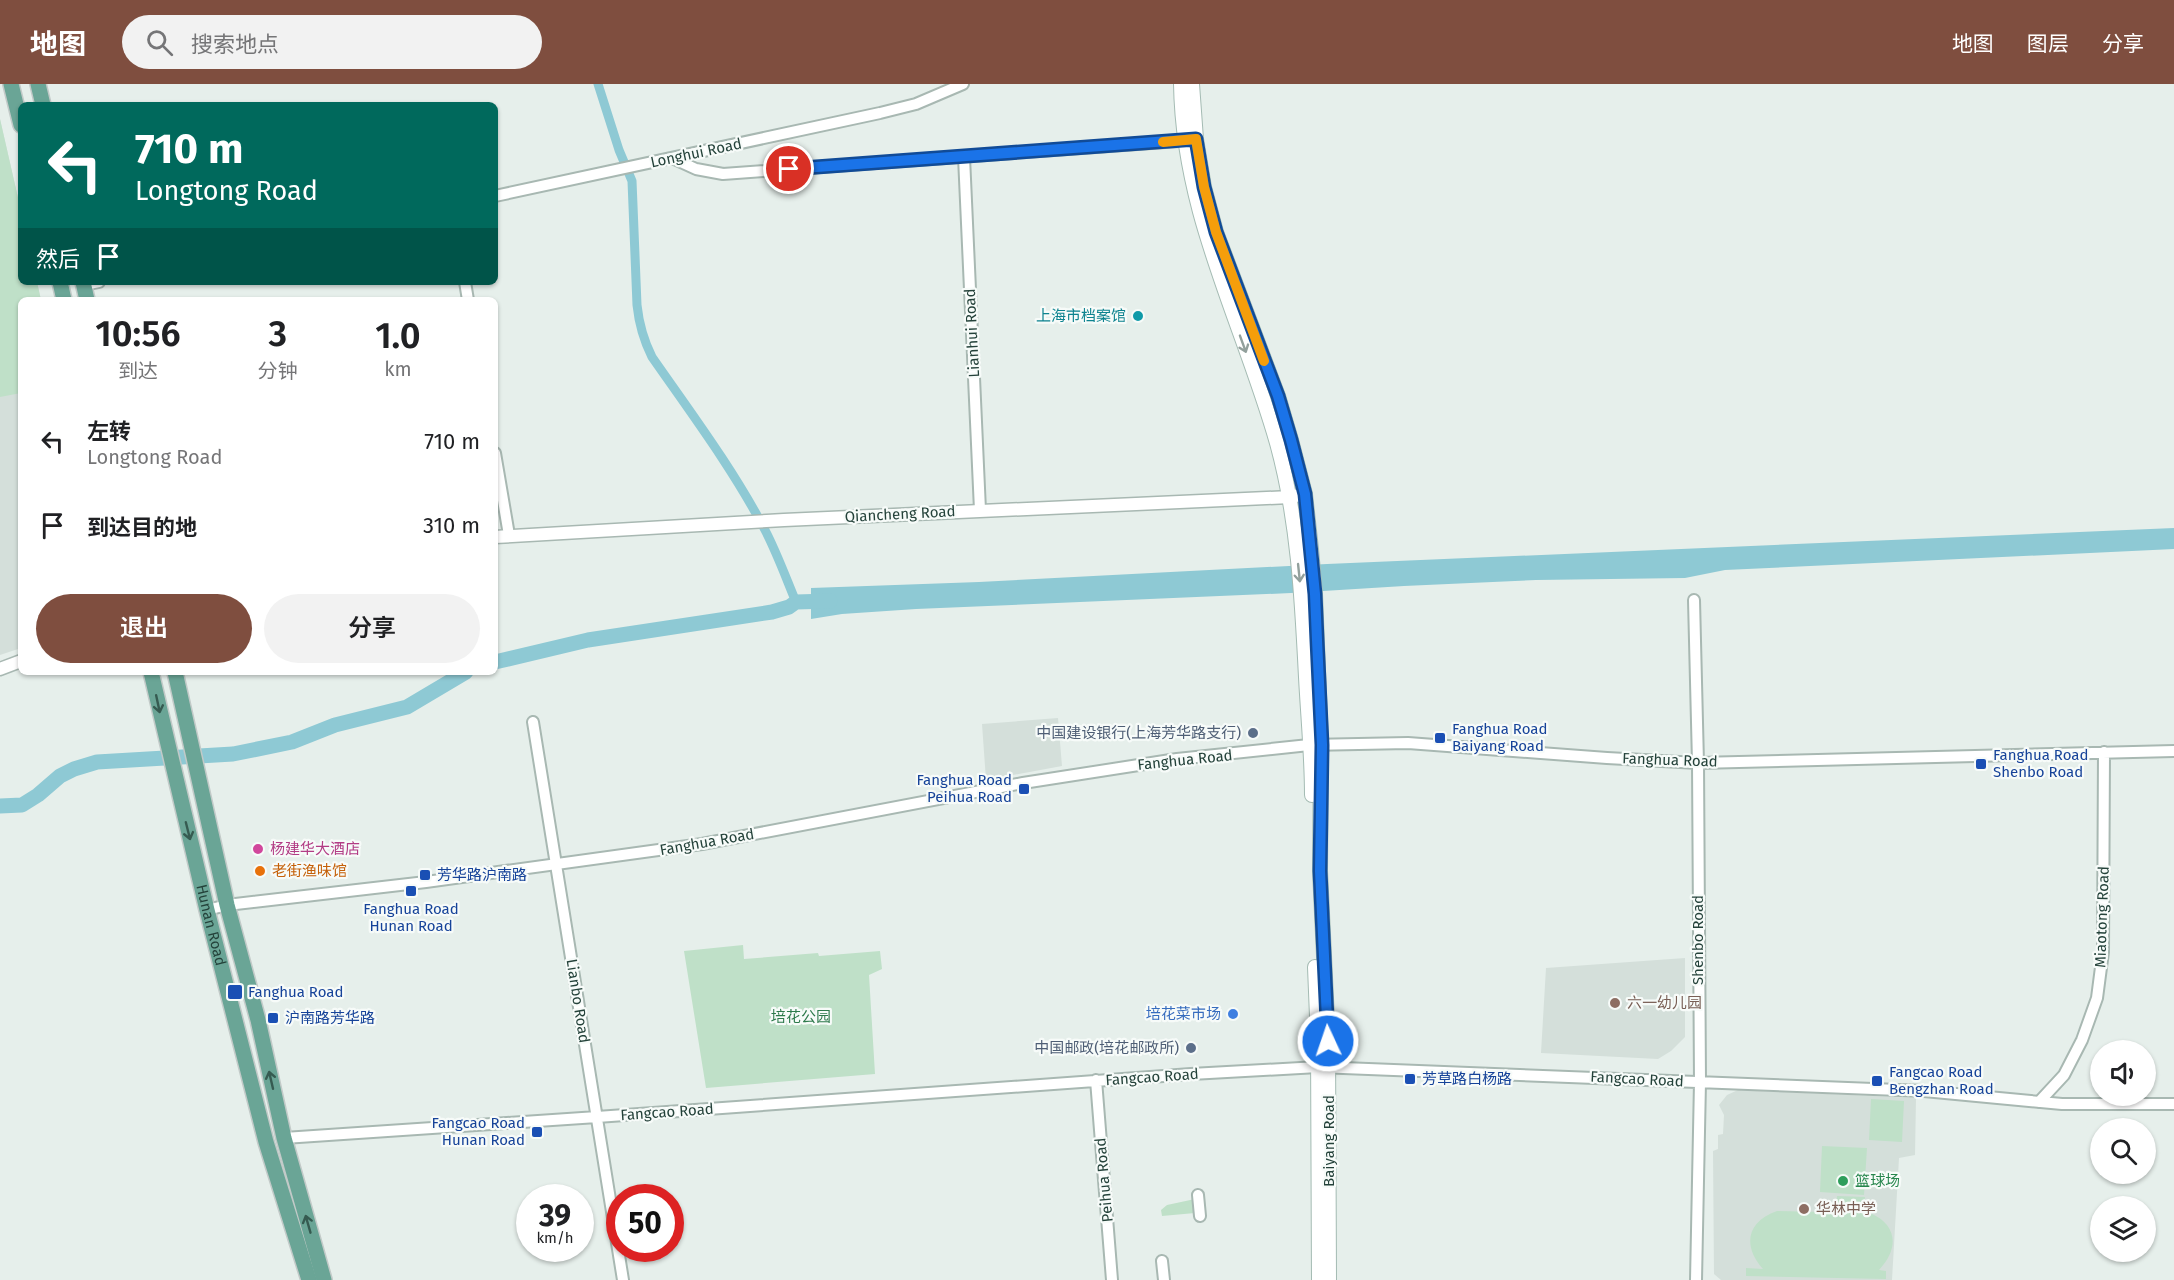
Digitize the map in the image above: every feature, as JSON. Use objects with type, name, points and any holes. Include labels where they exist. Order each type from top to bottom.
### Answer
[{"type":"main road","points":[[11,84],[18,113]]},
{"type":"main road","points":[[38,84],[42,102]]},
{"type":"main road","name":"Baiyang Road","points":[[1181,84],[1190,140],[1216,232],[1278,396],[1305,494],[1311,549],[1308,594],[1315,745],[1312,786],[1329,1280]]},
{"type":"main road","name":"Baiyang Road","points":[[1192,84],[1190,140],[1192,185],[1229,306],[1276,442],[1290,497],[1297,551],[1308,594]]},
{"type":"main road","name":"Hunan Road","points":[[152,675],[207,910],[266,1142],[309,1280]]},
{"type":"main road","name":"Hunan Road","points":[[176,675],[227,905],[258,1020],[284,1137],[324,1280]]},
{"type":"main road","name":"Baiyang Road","points":[[1319,1280],[1323,1067]]},
{"type":"street","name":"Longhui Road","points":[[498,195],[898,108],[929,99],[963,84]]},
{"type":"street","points":[[672,158],[696,169],[723,174],[1190,140]]},
{"type":"street","name":"Lianhui Road","points":[[964,157],[980,510]]},
{"type":"street","points":[[498,470],[509,534]]},
{"type":"street","name":"Qiancheng Road","points":[[498,536],[980,510],[1290,497],[1305,494]]},
{"type":"street","name":"Shenbo Road","points":[[1694,600],[1698,763],[1700,1082],[1696,1280]]},
{"type":"street","points":[[0,669],[18,662]]},
{"type":"street","name":"Lianbo Road","points":[[533,722],[623,1280]]},
{"type":"street","name":"Fanghua Road","points":[[207,910],[227,905],[556,865],[702,844],[1079,774],[1177,759],[1315,745],[1408,743],[1596,758],[1698,763],[2174,751]]},
{"type":"street","name":"Miaotong Road","points":[[2039,1102],[2064,1075],[2082,1040],[2097,998],[2103,951],[2104,752]]},
{"type":"street","name":"Fangcao Road","points":[[266,1142],[284,1137],[597,1117],[1096,1080],[1323,1067],[1924,1091],[2039,1102],[2174,1104]]},
{"type":"street","name":"Peihua Road","points":[[1096,1080],[1112,1280]]},
{"type":"street","points":[[1198,1195],[1200,1216]]},
{"type":"street","points":[[1162,1261],[1164,1280]]},
{"type":"shaded area","points":[[0,119],[18,198],[18,285],[38,285],[40,297],[18,297],[18,649],[0,655]]},
{"type":"shaded area","points":[[1058,718],[1062,766],[986,780],[982,724]]},
{"type":"shaded area","name":"六一幼儿园","points":[[1685,958],[1685,1037],[1671,1051],[1658,1059],[1541,1053],[1546,968]]},
{"type":"shaded area","name":"华林中学","points":[[1738,1090],[1916,1098],[1915,1155],[1899,1158],[1892,1280],[1721,1280],[1714,1274],[1713,1151],[1718,1149],[1718,1135],[1723,1134],[1724,1115],[1719,1105],[1727,1095]]},
{"type":"green space","points":[[0,119],[18,198],[18,285],[38,285],[40,297],[18,297],[18,394],[0,397]]},
{"type":"green space","name":"培花公园","points":[[743,945],[744,959],[880,951],[882,969],[869,975],[875,1074],[706,1088],[684,951]]},
{"type":"green space","points":[[1871,1099],[1904,1101],[1902,1142],[1869,1140]]},
{"type":"green space","name":"篮球场","points":[[1822,1146],[1867,1148],[1864,1195],[1820,1192]]},
{"type":"green space","points":[[1837,1196],[1865,1197],[1864,1210],[1836,1210]]},
{"type":"green space","points":[[1195,1199],[1195,1213],[1162,1216],[1161,1210],[1167,1205]]},
{"type":"green space","points":[[1777,1211],[1870,1213],[1879,1218],[1886,1224],[1892,1238],[1890,1254],[1879,1270],[1886,1271],[1886,1279],[1746,1276],[1746,1268],[1763,1269],[1752,1252],[1750,1243],[1754,1228],[1767,1215]]},
{"type":"water","points":[[2174,528],[2174,549],[1725,570],[1685,578],[1536,580],[916,609],[842,614],[811,619],[811,588]]},
{"type":"waterway","points":[[598,84],[619,150],[632,181],[637,305],[646,344],[652,357],[753,507],[774,548],[796,602]]},
{"type":"waterway","points":[[498,661],[588,640],[772,612],[789,607],[796,602],[830,601]]},
{"type":"waterway","points":[[0,806],[22,805],[60,776],[97,762],[233,754],[292,742],[335,725],[407,707],[461,675]]},
{"type":"slow traffic","points":[[1163,142],[1196,139],[1204,187],[1216,232],[1264,361]]},
{"type":"place","name":"上海市档案馆","points":[[1138,316]]},
{"type":"place","name":"中国建设银行(上海芳华路支行)","points":[[1253,733]]},
{"type":"place","name":"Fanghua Road Baiyang Road","points":[[1440,738]]},
{"type":"place","name":"Fanghua Road Shenbo Road","points":[[1981,764]]},
{"type":"place","name":"Fanghua Road Peihua Road","points":[[1024,789]]},
{"type":"place","name":"杨建华大酒店","points":[[258,849]]},
{"type":"place","name":"老街渔味馆","points":[[260,871]]},
{"type":"place","name":"芳华路沪南路","points":[[425,875]]},
{"type":"place","name":"Fanghua Road Hunan Road","points":[[411,891]]},
{"type":"place","name":"Fanghua Road","points":[[235,992]]},
{"type":"place","name":"六一幼儿园","points":[[1615,1003]]},
{"type":"place","name":"培花菜市场","points":[[1233,1014]]},
{"type":"place","name":"沪南路芳华路","points":[[273,1018]]},
{"type":"place","name":"中国邮政(培花邮政所)","points":[[1191,1048]]},
{"type":"place","name":"芳草路白杨路","points":[[1410,1079]]},
{"type":"place","name":"Fangcao Road Bengzhan Road","points":[[1877,1081]]},
{"type":"place","name":"Fangcao Road Hunan Road","points":[[537,1132]]},
{"type":"place","name":"篮球场","points":[[1843,1181]]},
{"type":"place","name":"华林中学","points":[[1804,1209]]},
{"type":"route","points":[[789,169],[1196,139],[1204,187],[1216,232],[1278,396],[1305,494],[1315,594],[1322,745],[1320,871],[1328,1041]]}]
